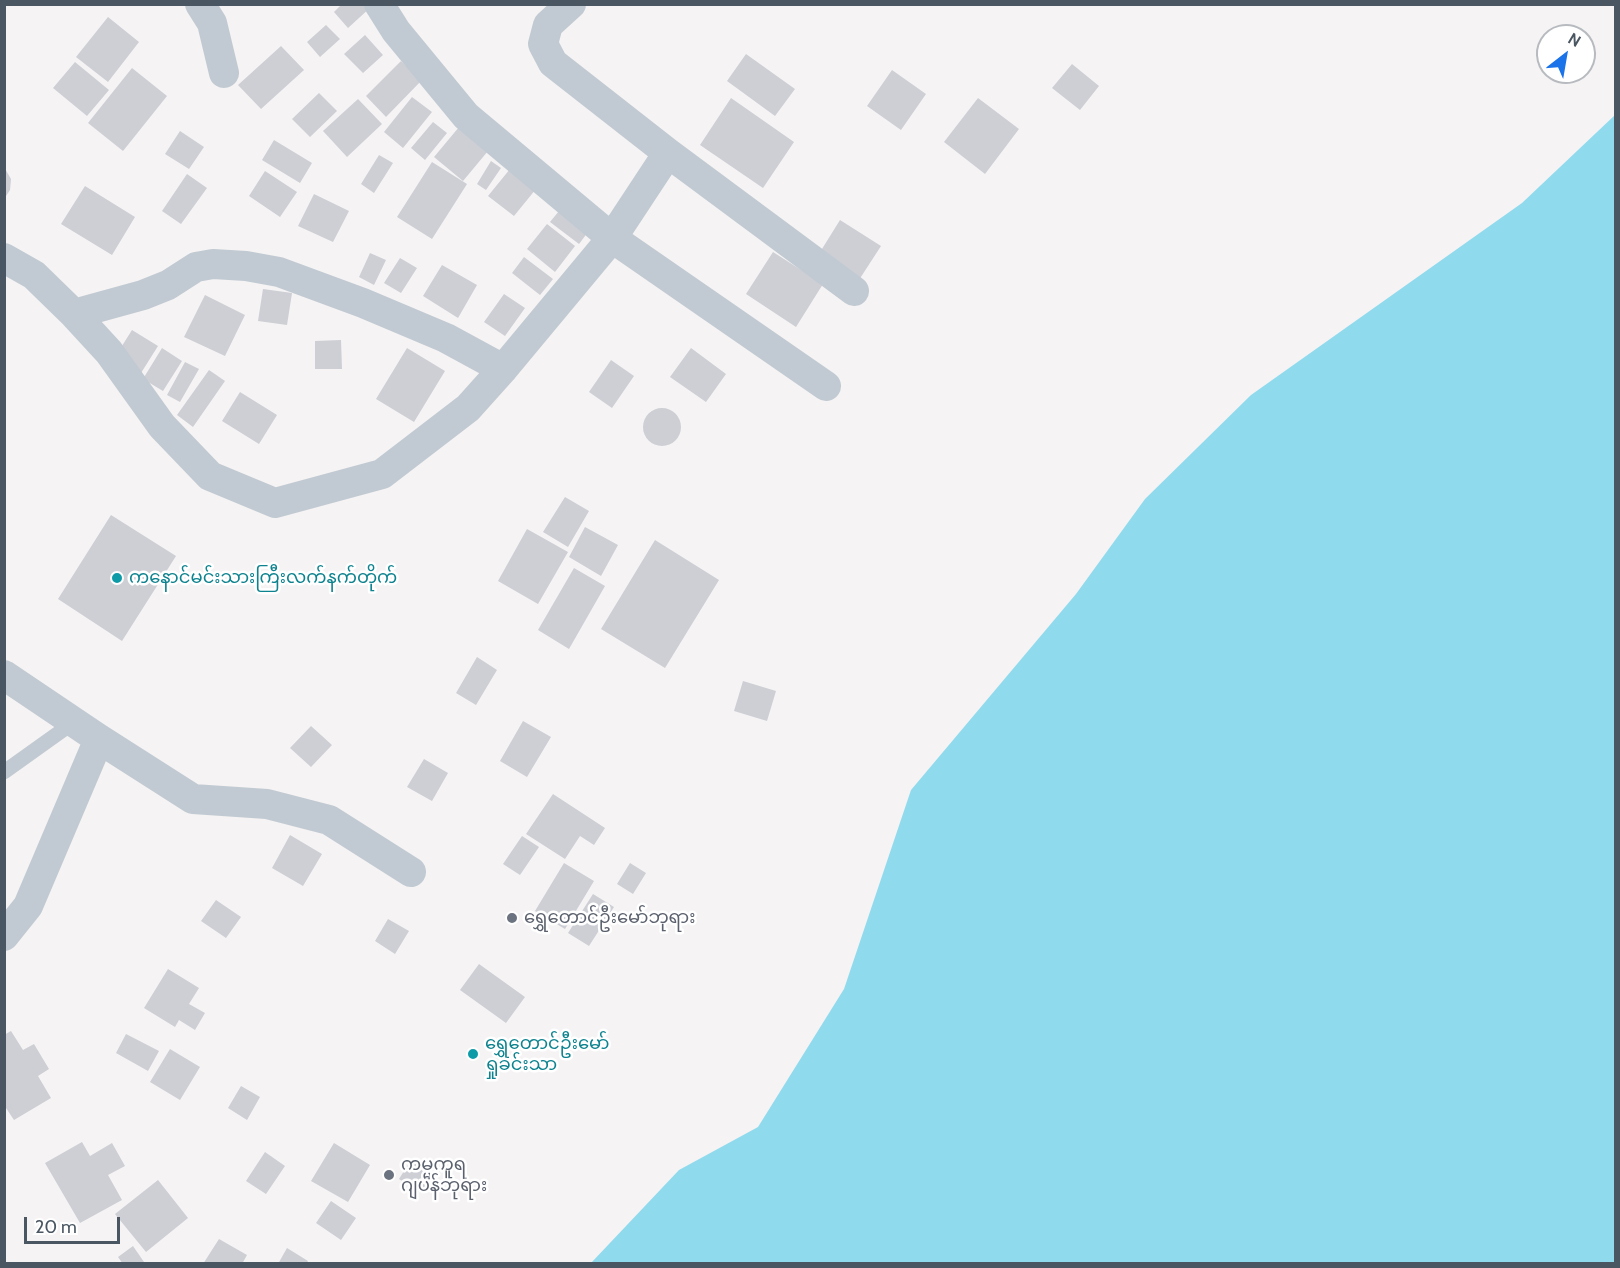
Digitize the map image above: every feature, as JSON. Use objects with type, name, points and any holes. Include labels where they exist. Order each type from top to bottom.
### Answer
[{"type":"street","points":[[200,4],[212,23],[224,73]]},
{"type":"street","points":[[379,4],[396,31],[466,116],[612,238],[826,386]]},
{"type":"street","points":[[571,4],[548,25],[543,44],[553,63],[668,153],[854,291]]},
{"type":"street","points":[[4,258],[34,275],[109,351],[162,426],[210,476],[275,503],[382,474],[468,408],[612,238],[668,153]]},
{"type":"street","points":[[74,314],[142,295],[168,285],[196,267],[213,264],[246,266],[279,272],[363,303],[446,338],[503,369]]},
{"type":"street","points":[[4,675],[193,799],[267,804],[329,820],[411,872]]},
{"type":"street","points":[[4,936],[28,906],[99,739]]},
{"type":"lane","points":[[4,772],[74,722]]},
{"type":"water","points":[[1615,115],[1615,1263],[591,1263],[679,1170],[758,1127],[844,989],[911,790],[1076,594],[1145,499],[1251,395],[1522,203]]},
{"type":"building","points":[[342,4],[368,4],[371,7],[348,28],[334,12]]},
{"type":"building","points":[[108,17],[139,42],[108,82],[76,57]]},
{"type":"building","points":[[326,25],[340,39],[320,57],[307,42]]},
{"type":"building","points":[[365,35],[383,55],[363,73],[344,54]]},
{"type":"building","points":[[281,46],[304,70],[261,109],[238,85]]},
{"type":"building","points":[[746,54],[795,89],[775,116],[727,81]]},
{"type":"building","points":[[401,61],[421,81],[386,117],[366,96]]},
{"type":"building","points":[[75,62],[109,90],[87,116],[53,88]]},
{"type":"building","points":[[1072,64],[1099,86],[1080,110],[1052,88]]},
{"type":"building","points":[[132,68],[167,96],[123,151],[88,123]]},
{"type":"building","points":[[892,70],[926,94],[901,130],[867,106]]},
{"type":"building","points":[[319,93],[337,111],[310,137],[292,119]]},
{"type":"building","points":[[412,97],[432,112],[403,148],[384,132]]},
{"type":"building","points":[[731,98],[794,142],[763,188],[700,145]]},
{"type":"building","points":[[978,98],[1019,129],[985,174],[944,142]]},
{"type":"building","points":[[358,99],[382,124],[347,157],[323,131]]},
{"type":"building","points":[[464,121],[493,145],[463,181],[434,157]]},
{"type":"building","points":[[433,122],[447,133],[425,160],[411,148]]},
{"type":"building","points":[[180,131],[204,147],[189,169],[165,154]]},
{"type":"building","points":[[274,140],[312,163],[300,183],[262,160]]},
{"type":"building","points":[[379,155],[393,163],[374,193],[361,184]]},
{"type":"building","points":[[491,161],[501,168],[486,190],[477,184]]},
{"type":"building","points":[[432,162],[467,184],[432,239],[397,217]]},
{"type":"building","points":[[4,167],[11,179],[10,190],[4,199]]},
{"type":"building","points":[[510,169],[536,189],[514,216],[488,196]]},
{"type":"building","points":[[265,171],[297,192],[280,217],[249,196]]},
{"type":"building","points":[[187,174],[207,188],[181,224],[162,211]]},
{"type":"building","points":[[85,186],[135,217],[112,255],[61,224]]},
{"type":"building","points":[[314,194],[349,211],[333,242],[298,226]]},
{"type":"building","points":[[559,211],[588,232],[579,244],[550,222]]},
{"type":"building","points":[[840,220],[881,246],[857,283],[817,257]]},
{"type":"building","points":[[547,224],[575,246],[555,272],[527,249]]},
{"type":"building","points":[[773,252],[823,284],[796,327],[746,294]]},
{"type":"building","points":[[370,253],[386,260],[374,285],[359,277]]},
{"type":"building","points":[[524,257],[553,279],[540,295],[512,273]]},
{"type":"building","points":[[400,258],[417,268],[401,293],[384,283]]},
{"type":"building","points":[[442,265],[477,285],[458,318],[423,296]]},
{"type":"building","points":[[263,289],[292,293],[287,325],[258,321]]},
{"type":"building","points":[[504,294],[525,308],[505,336],[484,322]]},
{"type":"building","points":[[205,295],[245,315],[225,356],[184,337]]},
{"type":"building","points":[[132,330],[158,346],[141,373],[115,357]]},
{"type":"building","points":[[341,340],[342,369],[315,369],[315,341]]},
{"type":"building","points":[[162,348],[182,361],[163,391],[143,379]]},
{"type":"building","points":[[407,348],[445,371],[414,422],[376,399]]},
{"type":"building","points":[[691,348],[726,374],[706,402],[670,377]]},
{"type":"building","points":[[611,360],[634,376],[612,408],[589,392]]},
{"type":"building","points":[[185,362],[199,369],[180,402],[167,395]]},
{"type":"building","points":[[209,370],[225,381],[193,427],[177,415]]},
{"type":"building","points":[[240,392],[277,415],[259,444],[222,421]]},
{"type":"building","points":[[662,408],[669,409],[675,414],[680,420],[680,434],[675,440],[669,445],[662,446],[655,445],[649,440],[644,434],[643,427],[644,420],[649,414],[655,409]]},
{"type":"building","points":[[565,497],[589,511],[568,547],[543,532]]},
{"type":"building","name":"ကနောင်မင်းသားကြီးလက်နက်တိုက်","points":[[111,515],[176,556],[122,641],[58,599]]},
{"type":"building","points":[[585,527],[618,545],[601,576],[569,557]]},
{"type":"building","points":[[527,529],[568,552],[538,604],[498,581]]},
{"type":"building","points":[[655,540],[719,580],[665,668],[601,629]]},
{"type":"building","points":[[574,568],[605,586],[569,649],[538,630]]},
{"type":"building","points":[[477,657],[497,670],[476,705],[456,693]]},
{"type":"building","points":[[743,681],[776,691],[767,721],[734,711]]},
{"type":"building","points":[[523,721],[551,737],[527,777],[500,761]]},
{"type":"building","points":[[311,726],[332,745],[311,767],[290,748]]},
{"type":"building","points":[[424,759],[448,773],[432,801],[407,787]]},
{"type":"building","points":[[553,794],[605,828],[594,845],[580,836],[565,859],[526,834]]},
{"type":"building","points":[[290,835],[322,854],[303,886],[272,868]]},
{"type":"building","points":[[522,836],[539,847],[520,875],[503,864]]},
{"type":"building","points":[[564,863],[594,881],[565,929],[535,911]]},
{"type":"building","points":[[630,863],[646,873],[633,894],[617,884]]},
{"type":"building","points":[[593,894],[614,907],[589,946],[568,933]]},
{"type":"building","points":[[216,900],[241,917],[226,938],[201,921]]},
{"type":"building","points":[[388,919],[409,931],[395,954],[375,941]]},
{"type":"building","points":[[479,964],[525,997],[506,1023],[460,990]]},
{"type":"building","points":[[168,969],[199,988],[189,1004],[205,1013],[195,1030],[179,1020],[175,1027],[144,1008]]},
{"type":"building","points":[[11,1031],[23,1050],[34,1044],[49,1069],[38,1076],[51,1098],[14,1120],[4,1105],[4,1035]]},
{"type":"building","points":[[126,1034],[159,1051],[148,1071],[116,1053]]},
{"type":"building","points":[[170,1049],[200,1067],[180,1100],[150,1082]]},
{"type":"building","points":[[241,1086],[260,1097],[247,1120],[228,1108]]},
{"type":"building","points":[[82,1142],[90,1156],[112,1143],[125,1166],[108,1175],[122,1200],[80,1223],[45,1163]]},
{"type":"building","points":[[334,1143],[370,1165],[348,1202],[311,1181]]},
{"type":"building","points":[[265,1152],[285,1166],[266,1194],[246,1181]]},
{"type":"building","points":[[411,1160],[433,1174],[421,1193],[399,1179]]},
{"type":"building","points":[[158,1180],[188,1218],[146,1252],[115,1214]]},
{"type":"building","points":[[331,1201],[356,1218],[341,1240],[316,1223]]},
{"type":"building","points":[[219,1239],[247,1255],[242,1264],[203,1264]]},
{"type":"building","points":[[133,1246],[144,1262],[123,1264],[118,1257]]},
{"type":"building","points":[[287,1248],[308,1261],[306,1264],[278,1264]]},
{"type":"place","name":"ကနောင်မင်းသားကြီးလက်နက်တိုက်","points":[[117,578]]},
{"type":"place","name":"ရွှေတောင်ဦးမော်ဘုရား","points":[[512,918]]},
{"type":"place","name":"ရွှေတောင်ဦးမော် ရှုခင်းသာ","points":[[473,1054]]},
{"type":"place","name":"ကမ္မကူရ ဂျပန်ဘုရား","points":[[389,1175]]}]
